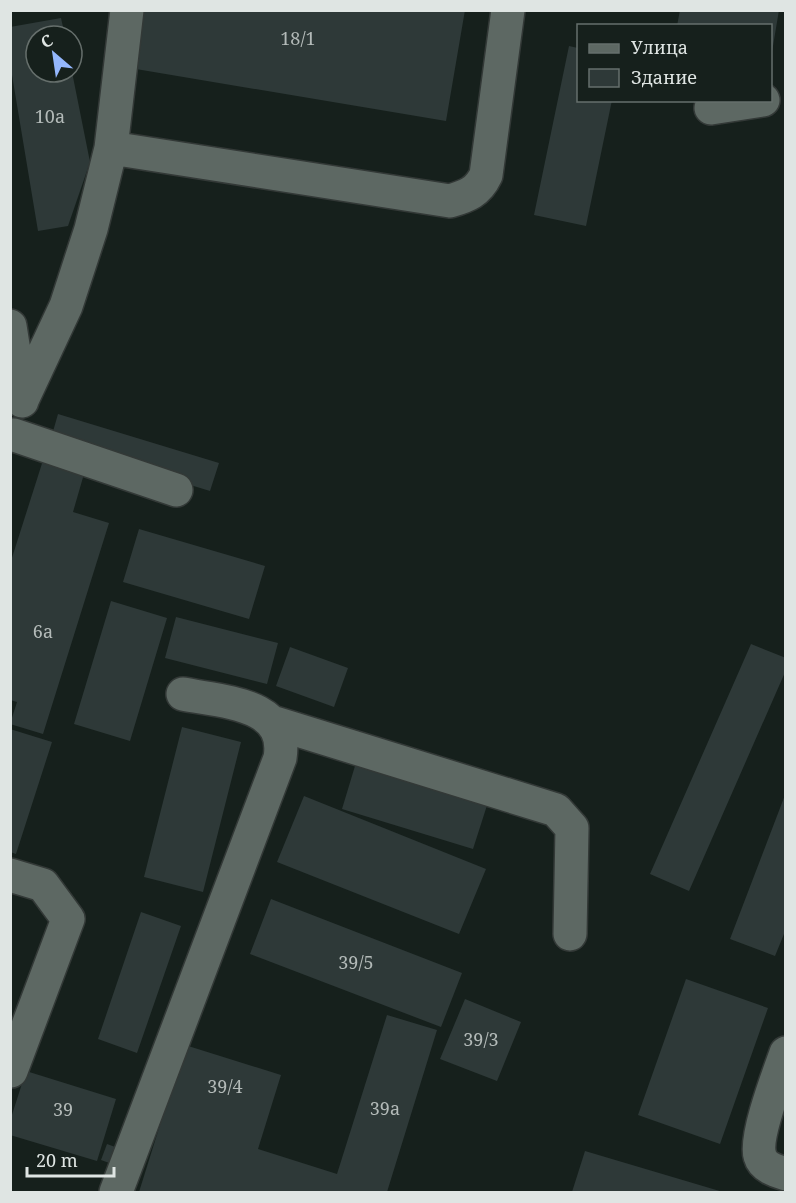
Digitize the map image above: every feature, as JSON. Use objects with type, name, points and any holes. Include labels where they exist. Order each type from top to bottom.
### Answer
[{"type":"street","points":[[127,10],[111,148],[92,229],[66,306],[22,398],[12,441],[176,490]]},
{"type":"street","points":[[111,148],[450,201],[468,196],[480,187],[486,175],[508,10]]},
{"type":"street","points":[[711,108],[750,102]]},
{"type":"street","points":[[10,326],[22,398]]},
{"type":"street","points":[[183,693],[259,711],[275,723],[556,810],[572,828],[570,934]]},
{"type":"street","points":[[116,1192],[280,758],[283,742],[275,723]]},
{"type":"street","points":[[10,875],[43,885],[68,919],[11,1071]]},
{"type":"street","points":[[786,1053],[759,1140],[760,1157],[771,1169],[786,1174]]},
{"type":"building","points":[[140,10],[465,10],[446,121],[130,68]]},
{"type":"building","points":[[680,10],[779,10],[772,52],[772,24],[677,24]]},
{"type":"building","points":[[61,18],[62,24],[27,24]]},
{"type":"building","points":[[24,25],[24,84],[74,84],[90,162],[68,226],[38,231],[10,63],[10,27]]},
{"type":"building","points":[[569,46],[577,48],[577,102],[612,102],[586,226],[534,215]]},
{"type":"building","points":[[58,414],[219,463],[210,491],[50,442]]},
{"type":"building","points":[[45,454],[86,467],[73,512],[109,523],[43,734],[10,724],[17,702],[10,700],[10,564]]},
{"type":"building","points":[[139,529],[265,566],[249,619],[123,582]]},
{"type":"building","points":[[111,601],[167,618],[130,741],[74,724]]},
{"type":"building","points":[[176,617],[278,643],[267,684],[165,658]]},
{"type":"building","points":[[751,644],[786,658],[786,670],[689,891],[650,874]]},
{"type":"building","points":[[290,647],[348,668],[334,707],[276,686]]},
{"type":"building","points":[[182,727],[241,742],[203,892],[144,877]]},
{"type":"building","points":[[10,729],[52,742],[16,854],[10,852]]},
{"type":"building","points":[[358,756],[490,796],[473,849],[342,809]]},
{"type":"building","points":[[785,795],[786,929],[775,956],[730,939]]},
{"type":"building","points":[[304,796],[486,869],[459,934],[277,862]]},
{"type":"building","points":[[271,899],[462,973],[441,1027],[250,954]]},
{"type":"building","points":[[141,912],[181,926],[137,1053],[98,1039]]},
{"type":"building","points":[[686,979],[768,1008],[720,1144],[638,1115]]},
{"type":"building","points":[[465,999],[521,1022],[497,1081],[440,1059]]},
{"type":"building","points":[[387,1015],[437,1030],[387,1192],[139,1192],[185,1045],[281,1075],[258,1149],[337,1174]]},
{"type":"building","points":[[26,1071],[116,1099],[97,1161],[10,1135],[10,1121]]},
{"type":"building","points":[[107,1144],[129,1152],[123,1168],[101,1160]]},
{"type":"building","points":[[585,1151],[723,1192],[572,1192]]}]
